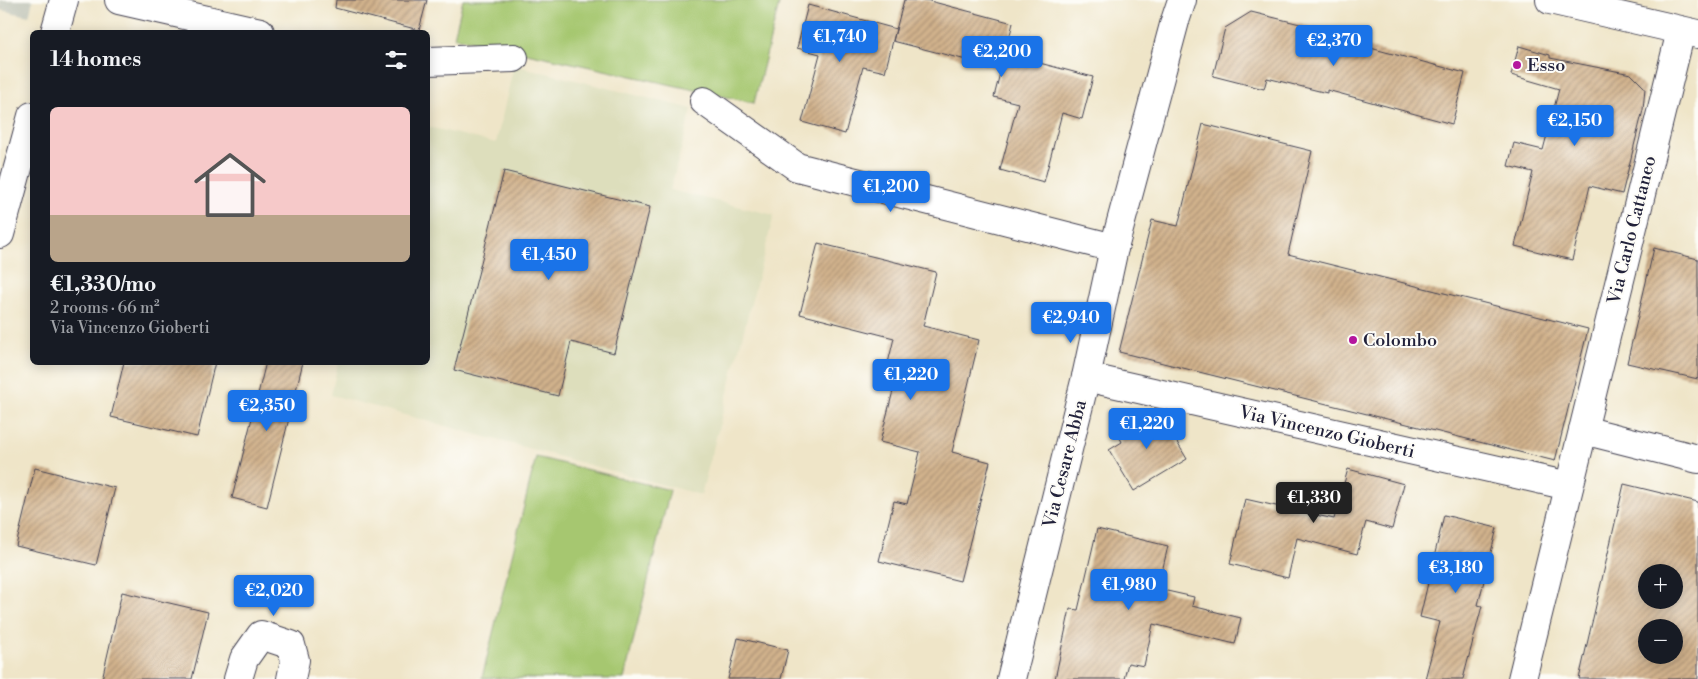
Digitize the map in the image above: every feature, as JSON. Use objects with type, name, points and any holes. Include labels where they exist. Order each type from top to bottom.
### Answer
[{"type":"street","points":[[56,30],[64,0]]},
{"type":"street","points":[[119,0],[251,30]]},
{"type":"street","points":[[1550,0],[1690,33]]},
{"type":"street","name":"Via Cesare Abba","points":[[1011,679],[1086,377],[1114,248],[1175,7]]},
{"type":"street","name":"Via Carlo Cattaneo","points":[[1522,679],[1583,430],[1690,33]]},
{"type":"street","points":[[430,61],[514,58]]},
{"type":"street","points":[[704,101],[797,167],[1114,248]]},
{"type":"street","points":[[0,234],[30,123]]},
{"type":"street","name":"Via Vincenzo Gioberti","points":[[1086,377],[1569,486]]},
{"type":"street","points":[[1583,430],[1698,459]]},
{"type":"street","points":[[238,679],[244,658],[261,635],[291,645],[295,660],[291,679]]},
{"type":"shaded area","points":[[0,0],[33,0],[29,16],[0,10]]},
{"type":"shaded area","points":[[514,65],[692,109],[670,190],[774,215],[701,495],[331,395],[338,365],[430,365],[430,127],[496,143]]},
{"type":"green space","points":[[463,0],[780,0],[754,103],[454,37]]},
{"type":"green space","points":[[536,457],[670,490],[624,679],[482,678]]},
{"type":"building","points":[[336,0],[427,0],[419,30],[335,8]]},
{"type":"building","points":[[904,0],[926,0],[1013,23],[1005,54],[1093,77],[1082,119],[1062,113],[1044,182],[1000,170],[1018,103],[994,97],[1001,69],[893,41]]},
{"type":"building","points":[[808,5],[896,29],[885,72],[863,67],[845,134],[802,122],[820,54],[797,48]]},
{"type":"building","points":[[1251,12],[1341,34],[1340,40],[1465,73],[1452,124],[1327,90],[1327,93],[1267,78],[1264,89],[1213,76],[1225,28]]},
{"type":"building","points":[[1519,46],[1550,55],[1550,58],[1631,74],[1645,88],[1643,110],[1622,194],[1590,186],[1572,260],[1515,246],[1533,172],[1508,166],[1514,143],[1543,150],[1559,89],[1511,75]]},
{"type":"building","name":"Colombo","points":[[1203,124],[1312,151],[1288,254],[1588,329],[1555,461],[1119,352],[1152,220],[1178,226]]},
{"type":"building","points":[[504,171],[650,207],[614,353],[571,342],[558,396],[454,370]]},
{"type":"building","points":[[818,243],[936,272],[923,326],[979,340],[952,452],[990,462],[960,581],[879,561],[894,501],[907,504],[920,452],[880,442],[895,383],[884,380],[894,338],[800,314]]},
{"type":"building","points":[[1654,248],[1698,259],[1698,379],[1627,363]]},
{"type":"building","points":[[123,365],[214,365],[197,437],[111,417]]},
{"type":"building","points":[[265,365],[302,365],[267,507],[232,498]]},
{"type":"building","points":[[1157,409],[1187,459],[1134,491],[1109,450],[1122,442],[1117,432]]},
{"type":"building","points":[[35,468],[115,488],[96,565],[16,546]]},
{"type":"building","points":[[1348,469],[1404,484],[1392,529],[1366,522],[1357,554],[1297,538],[1288,578],[1230,564],[1245,499],[1334,519]]},
{"type":"building","points":[[1624,484],[1698,502],[1698,679],[1579,679]]},
{"type":"building","points":[[1444,515],[1497,528],[1478,605],[1482,606],[1463,679],[1425,679],[1440,622],[1420,617]]},
{"type":"building","points":[[1097,529],[1168,546],[1158,589],[1194,597],[1192,606],[1241,618],[1235,644],[1153,624],[1144,666],[1128,663],[1124,679],[1055,679],[1070,609],[1078,610]]},
{"type":"building","points":[[122,592],[208,612],[192,679],[102,679]]},
{"type":"building","points":[[738,638],[788,650],[781,679],[728,679]]},
{"type":"place","name":"Esso","points":[[1517,65]]},
{"type":"place","name":"Colombo","points":[[1353,340]]}]
